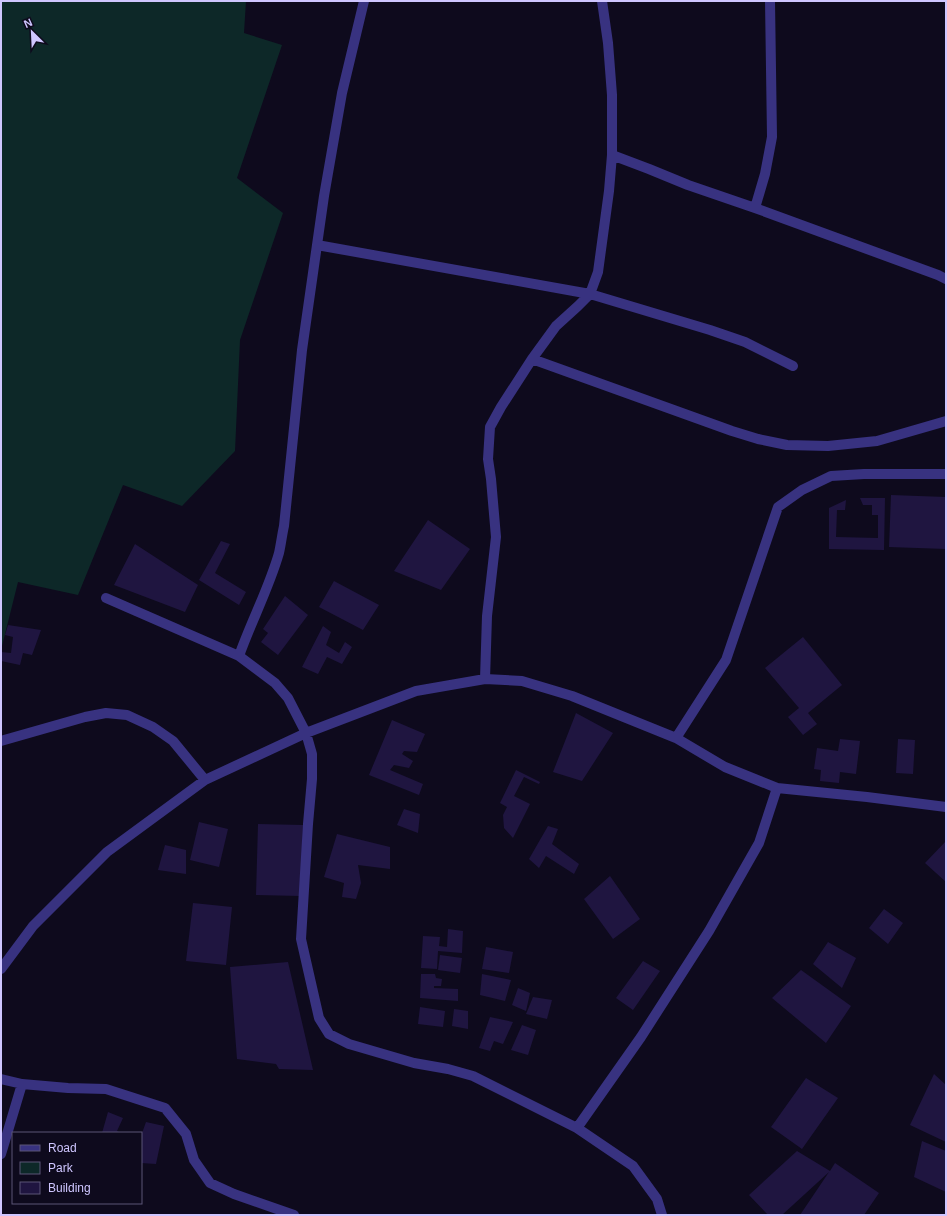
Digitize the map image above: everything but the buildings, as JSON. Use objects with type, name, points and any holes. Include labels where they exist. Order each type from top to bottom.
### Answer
[{"type":"street","points":[[239,656],[248,630],[267,587],[279,553],[283,533],[302,350],[324,196],[342,93],[364,1]]},
{"type":"street","points":[[485,679],[487,616],[496,537],[488,459],[490,427],[500,407],[556,326],[590,294],[598,272],[609,191],[612,155],[612,95],[608,43],[602,1]]},
{"type":"street","points":[[755,208],[765,174],[772,137],[770,1]]},
{"type":"street","points":[[612,155],[688,185],[931,272],[946,279]]},
{"type":"street","points":[[317,245],[590,294],[745,342],[793,366]]},
{"type":"street","points":[[532,359],[758,440],[787,445],[828,446],[877,441],[946,421]]},
{"type":"street","points":[[676,738],[726,660],[778,507],[802,490],[831,476],[864,474],[946,474]]},
{"type":"street","points":[[106,598],[239,656],[275,683],[288,698],[306,733],[312,754],[312,779],[301,939],[319,1018],[329,1034],[349,1044],[414,1063],[448,1068],[474,1076],[577,1128],[634,1166],[657,1199],[662,1215]]},
{"type":"street","points":[[1,969],[33,926],[108,852],[205,780],[306,733],[416,691],[485,679],[522,681],[572,696],[676,738],[725,767],[777,788],[946,807]]},
{"type":"street","points":[[1,741],[85,717],[106,713],[127,715],[153,727],[173,741],[205,780]]},
{"type":"street","points":[[577,1128],[641,1037],[709,930],[758,843],[777,788]]},
{"type":"street","points":[[1,1079],[22,1084],[68,1088],[106,1089],[165,1108],[186,1134],[194,1160],[210,1183],[234,1194],[294,1215]]},
{"type":"street","points":[[1,1154],[22,1084]]},
{"type":"green space","points":[[1,1],[246,1],[244,33],[282,45],[237,178],[283,213],[240,340],[235,451],[182,506],[123,485],[78,595],[18,582],[1,650]]}]
